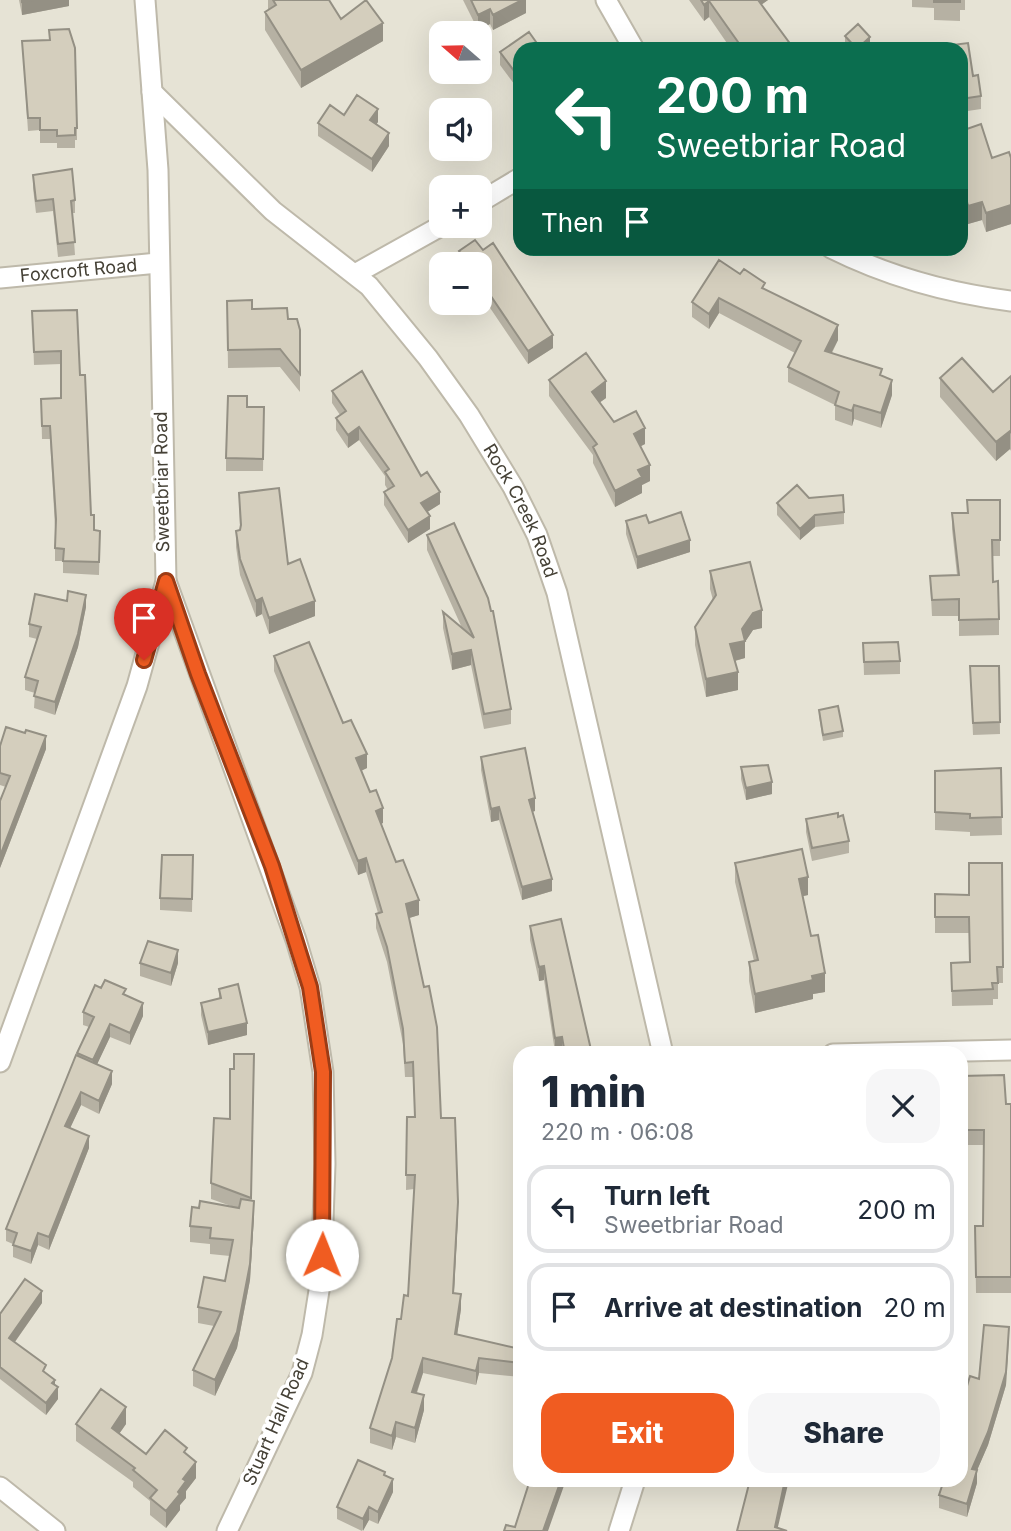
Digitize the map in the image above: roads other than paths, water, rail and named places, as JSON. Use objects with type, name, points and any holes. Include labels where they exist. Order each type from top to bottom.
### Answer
[{"type":"street","name":"Sweetbriar Road","points":[[0,1062],[137,686],[166,581],[158,170],[145,0]]},
{"type":"street","points":[[606,0],[630,42]]},
{"type":"street","name":"Rock Creek Road","points":[[152,92],[273,211],[369,286],[469,415],[513,487],[537,535],[557,593],[661,1046]]},
{"type":"street","points":[[492,195],[513,182]]},
{"type":"street","points":[[355,274],[429,233]]},
{"type":"street","points":[[846,256],[867,267],[911,282],[1011,301]]},
{"type":"street","name":"Foxcroft Road","points":[[0,278],[158,263]]},
{"type":"street","name":"Stuart Hall Road","points":[[166,581],[296,940],[310,987],[323,1072],[325,1164],[321,1278],[312,1335],[302,1373],[227,1531]]},
{"type":"street","points":[[968,1051],[1011,1050]]},
{"type":"street","points":[[0,1487],[55,1531]]},
{"type":"street","points":[[619,1531],[633,1487]]}]
